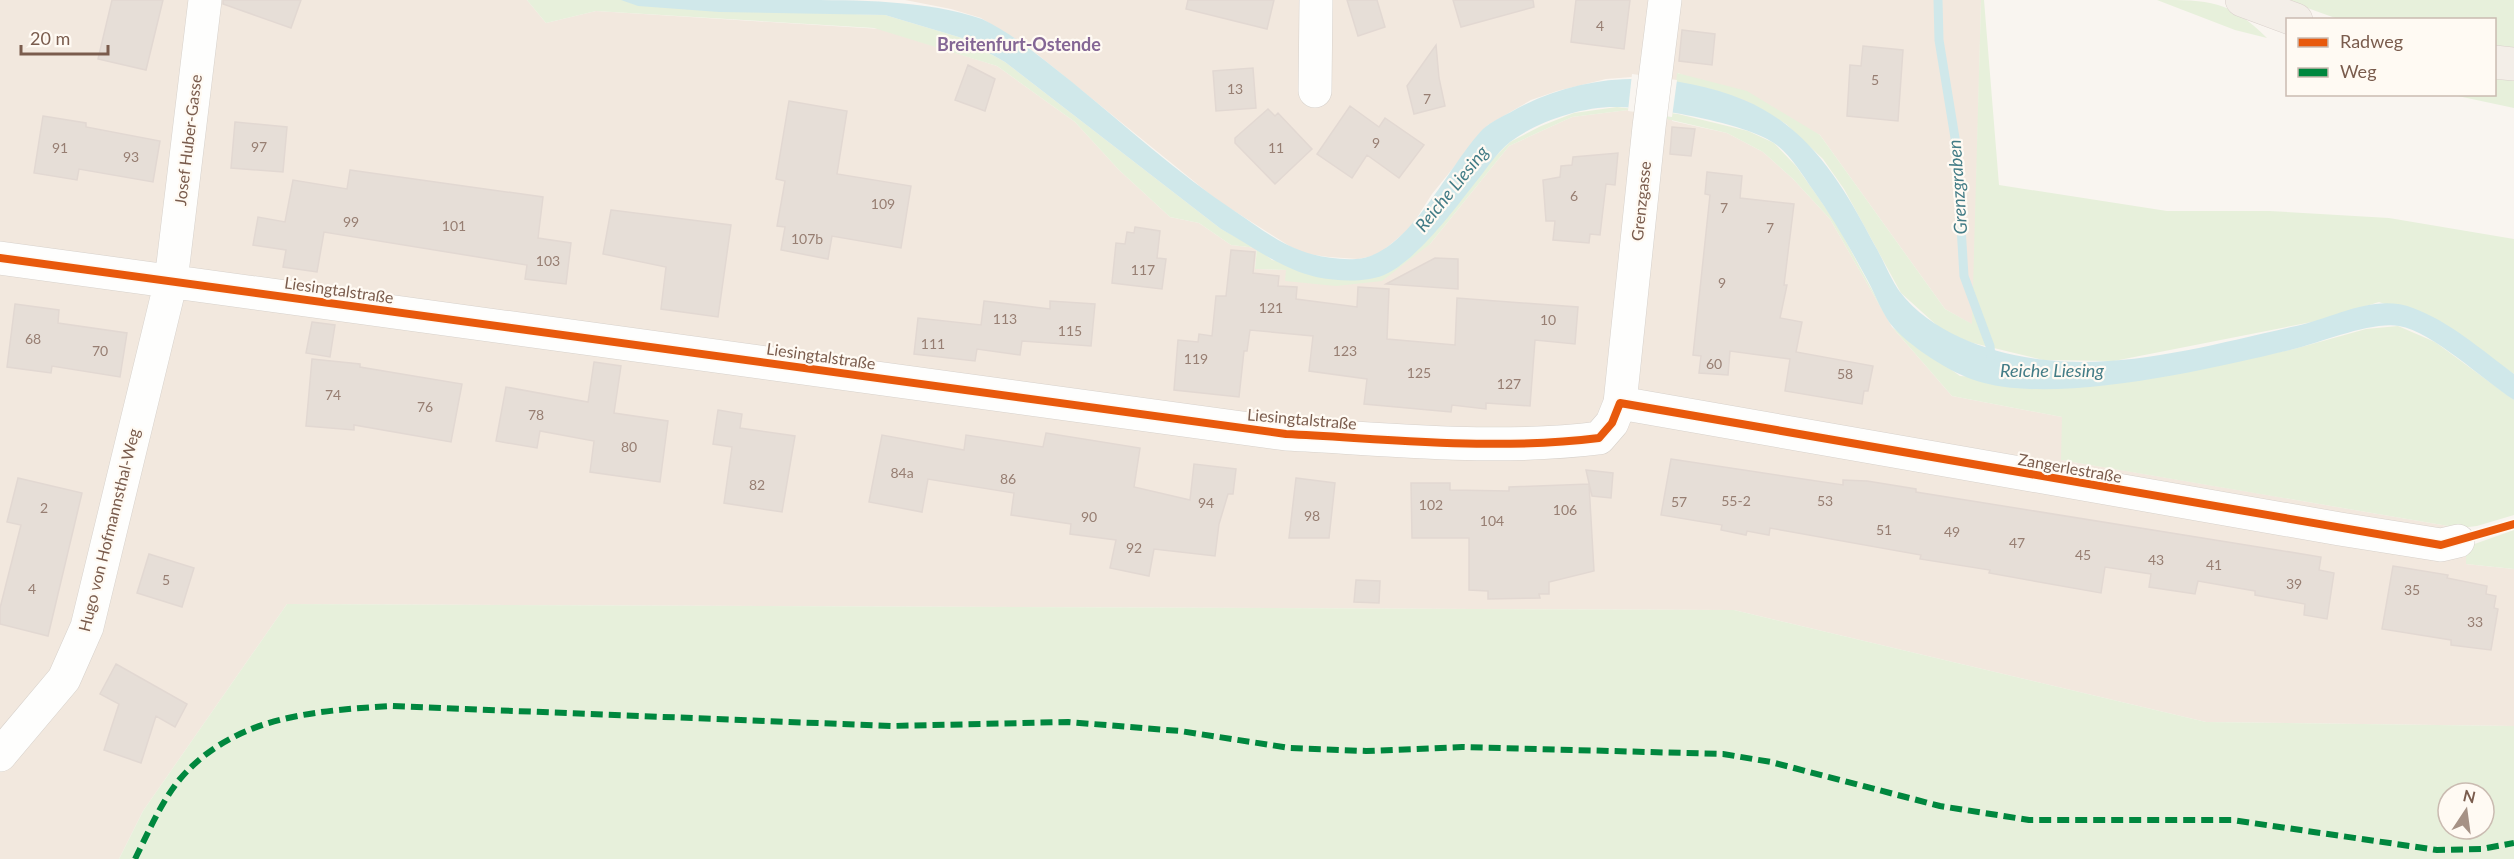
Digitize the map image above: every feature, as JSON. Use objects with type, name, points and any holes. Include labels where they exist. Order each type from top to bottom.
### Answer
[{"type":"main road","points":[[2242,0],[2291,18]]},
{"type":"main road","points":[[2496,62],[2514,64]]},
{"type":"street","name":"Josef Huber-Gasse","points":[[171,281],[205,0]]},
{"type":"street","points":[[1315,91],[1316,0]]},
{"type":"street","name":"Grenzgasse","points":[[1620,403],[1656,60],[1665,0]]},
{"type":"street","name":"Liesingtalstraße","points":[[0,258],[1286,434],[1498,445],[1546,445],[1599,438],[1612,423],[1620,403]]},
{"type":"street","name":"Hugo von Hofmannsthal-Weg","points":[[0,756],[64,679],[87,627],[171,281]]},
{"type":"street","name":"Zangerlestraße","points":[[1620,403],[2340,529],[2441,544],[2458,541]]},
{"type":"shaded area","points":[[0,0],[527,0],[546,23],[596,11],[880,29],[997,66],[1075,122],[1119,170],[1170,217],[1199,223],[1231,245],[1257,248],[1255,269],[1286,270],[1286,281],[1430,244],[1509,146],[1572,117],[1628,110],[1632,77],[1606,79],[1557,91],[1531,100],[1488,125],[1432,194],[1411,227],[1378,255],[1358,259],[1329,257],[1307,254],[1291,247],[1217,200],[1032,50],[981,18],[951,9],[905,0],[1981,0],[1973,325],[1945,309],[1820,135],[1678,73],[1672,121],[1727,133],[1763,152],[1793,179],[1830,219],[1892,327],[1952,396],[2062,417],[2062,460],[2460,528],[2466,547],[2466,564],[2514,569],[2514,726],[2206,722],[1734,610],[287,604],[143,811],[119,859],[0,859]]},
{"type":"green space","points":[[527,0],[685,0],[688,9],[885,15],[962,38],[1005,62],[1221,229],[1257,248],[1231,245],[1199,223],[1170,217],[1119,170],[1075,122],[997,66],[874,28],[596,11],[546,23]]},
{"type":"green space","points":[[1981,0],[1984,0],[1999,185],[2167,211],[2270,211],[2389,218],[2514,239],[2514,374],[2440,323],[2379,302],[2317,321],[2114,361],[2043,360],[1969,342],[1942,330],[1901,293],[1844,189],[1823,159],[1786,124],[1747,101],[1710,89],[1676,83],[1677,73],[1747,91],[1820,135],[1945,309],[1972,324]]},
{"type":"green space","points":[[2157,0],[2205,2],[2229,9],[2253,25],[2267,38],[2235,30]]},
{"type":"green space","points":[[2285,0],[2514,0],[2514,108],[2458,96],[2496,96],[2496,18],[2335,18]]},
{"type":"green space","points":[[1617,107],[1678,114],[1748,131],[1774,143],[1796,166],[1835,221],[1892,327],[1830,219],[1793,179],[1763,152],[1727,133],[1628,110],[1572,117],[1509,146],[1430,244],[1382,281],[1336,286],[1285,281],[1286,270],[1255,269],[1257,248],[1272,260],[1371,279],[1510,142],[1574,113]]},
{"type":"green space","points":[[2398,326],[2435,342],[2514,400],[2514,515],[2477,526],[2460,528],[2061,460],[2062,417],[1952,396],[1892,327],[1960,376],[2090,386],[2148,379],[2294,349],[2366,329]]},
{"type":"green space","points":[[2514,530],[2514,569],[2466,564],[2466,547]]},
{"type":"green space","points":[[287,604],[1734,610],[2206,722],[2514,726],[2514,859],[119,859],[143,811]]},
{"type":"water","name":"Reiche Liesing","points":[[621,0],[891,2],[938,8],[982,19],[1029,48],[1173,166],[1276,239],[1293,248],[1315,255],[1336,258],[1356,259],[1375,254],[1393,242],[1426,206],[1483,129],[1538,98],[1567,88],[1596,82],[1656,79],[1686,83],[1744,100],[1767,112],[1806,142],[1822,160],[1850,200],[1900,292],[1929,320],[1966,340],[2006,353],[2046,360],[2109,361],[2203,347],[2296,326],[2369,305],[2398,304],[2413,308],[2440,321],[2514,374],[2514,400],[2427,337],[2399,326],[2388,325],[2361,329],[2294,349],[2222,366],[2135,382],[2048,389],[2010,388],[1977,381],[1932,359],[1894,328],[1828,212],[1795,165],[1774,143],[1742,129],[1721,123],[1676,113],[1634,108],[1604,107],[1576,112],[1547,121],[1521,134],[1500,151],[1421,247],[1409,259],[1384,275],[1350,281],[1316,277],[1279,263],[1221,229],[1005,62],[962,38],[885,15],[719,12],[638,6]]},
{"type":"pier","points":[[1632,74],[1677,80],[1672,117],[1628,111]]},
{"type":"building","points":[[112,0],[163,0],[146,70],[98,59]]},
{"type":"building","points":[[223,0],[301,0],[291,28],[223,4]]},
{"type":"building","points":[[1188,0],[1274,0],[1267,29],[1186,9]]},
{"type":"building","points":[[1347,0],[1377,0],[1385,27],[1358,36]]},
{"type":"building","points":[[1453,0],[1533,0],[1534,7],[1461,27]]},
{"type":"building","points":[[1576,0],[1630,0],[1624,49],[1571,42]]},
{"type":"building","points":[[1682,30],[1715,34],[1712,65],[1679,61]]},
{"type":"building","points":[[1436,45],[1439,78],[1445,106],[1414,114],[1407,86]]},
{"type":"building","points":[[1863,46],[1903,50],[1898,121],[1847,116],[1850,65],[1861,66]]},
{"type":"building","points":[[968,65],[995,79],[985,111],[955,100]]},
{"type":"building","points":[[1253,68],[1256,108],[1216,111],[1213,71]]},
{"type":"building","points":[[789,101],[847,111],[837,174],[911,186],[901,248],[832,236],[828,259],[781,250],[785,227],[777,226],[785,181],[776,179]]},
{"type":"building","points":[[1350,106],[1379,127],[1385,118],[1424,145],[1399,178],[1367,155],[1352,178],[1317,154]]},
{"type":"building","points":[[1268,109],[1275,116],[1278,113],[1312,149],[1275,184],[1235,143],[1235,138]]},
{"type":"building","points":[[43,116],[86,123],[86,127],[160,141],[153,182],[79,169],[77,180],[34,173]]},
{"type":"building","points":[[235,122],[287,127],[283,172],[231,168]]},
{"type":"building","points":[[1672,127],[1695,129],[1691,156],[1670,154]]},
{"type":"building","points":[[1618,153],[1615,185],[1606,184],[1600,235],[1590,234],[1589,243],[1553,240],[1555,221],[1546,221],[1543,180],[1560,177],[1561,166],[1572,165],[1573,157]]},
{"type":"building","points":[[350,170],[543,197],[538,238],[571,243],[566,284],[525,279],[527,265],[324,232],[317,272],[283,267],[286,250],[253,245],[258,217],[285,222],[293,180],[347,189]]},
{"type":"building","points":[[1707,172],[1742,176],[1740,198],[1794,204],[1784,285],[1787,285],[1780,318],[1802,322],[1796,352],[1873,366],[1868,391],[1864,391],[1862,404],[1785,391],[1790,359],[1730,351],[1728,375],[1699,373],[1701,356],[1693,355],[1710,195],[1705,194]]},
{"type":"building","points":[[611,210],[731,225],[718,317],[661,309],[666,267],[603,254]]},
{"type":"building","points":[[1135,227],[1160,231],[1157,258],[1166,259],[1162,289],[1112,283],[1116,243],[1125,244],[1127,232],[1134,233]]},
{"type":"building","points":[[1231,250],[1255,252],[1253,273],[1279,276],[1278,286],[1297,287],[1296,299],[1357,307],[1358,287],[1389,289],[1387,339],[1455,345],[1457,298],[1578,307],[1575,344],[1535,340],[1530,406],[1486,403],[1486,409],[1452,405],[1451,412],[1364,404],[1367,379],[1309,371],[1313,336],[1250,330],[1247,351],[1244,351],[1239,397],[1174,390],[1178,340],[1198,342],[1199,334],[1212,336],[1216,296],[1226,296]]},
{"type":"building","points":[[1435,258],[1458,259],[1458,289],[1386,284]]},
{"type":"building","points":[[984,301],[1050,309],[1050,301],[1095,304],[1091,346],[1022,341],[1020,355],[977,349],[975,361],[914,354],[918,318],[981,325]]},
{"type":"building","points":[[15,304],[59,310],[58,323],[127,333],[120,377],[52,366],[51,373],[7,367]]},
{"type":"building","points":[[312,322],[335,325],[330,357],[306,353]]},
{"type":"building","points":[[312,359],[360,364],[360,367],[462,384],[451,442],[354,425],[354,430],[306,426]]},
{"type":"building","points":[[594,362],[621,366],[614,413],[668,421],[660,482],[590,472],[594,441],[540,431],[537,448],[496,441],[506,387],[588,402]]},
{"type":"building","points":[[718,410],[742,414],[740,428],[795,436],[782,512],[724,503],[732,447],[713,444]]},
{"type":"building","points":[[1046,433],[1140,448],[1134,487],[1190,500],[1194,464],[1236,469],[1233,494],[1228,494],[1219,524],[1215,556],[1154,549],[1149,576],[1110,568],[1116,540],[1070,534],[1071,524],[1011,515],[1014,493],[928,479],[922,512],[869,502],[882,435],[964,450],[966,435],[1043,447]]},
{"type":"building","points":[[1671,459],[1843,485],[1843,480],[1867,481],[1916,489],[1916,492],[2321,557],[2319,570],[2334,573],[2327,619],[2304,615],[2305,604],[2255,595],[2255,591],[2198,581],[2195,594],[2149,587],[2151,574],[2105,567],[2101,593],[1989,573],[1990,570],[1920,559],[1921,555],[1770,528],[1769,535],[1747,531],[1746,535],[1721,530],[1722,525],[1661,515]]},
{"type":"building","points":[[1586,470],[1613,473],[1611,498],[1592,496]]},
{"type":"building","points":[[18,478],[82,493],[48,636],[0,624],[0,608],[21,525],[7,522]]},
{"type":"building","points":[[1296,478],[1335,483],[1329,538],[1289,538]]},
{"type":"building","points":[[1411,483],[1450,483],[1450,490],[1509,491],[1509,487],[1589,484],[1594,571],[1549,582],[1549,594],[1539,594],[1540,598],[1488,599],[1488,591],[1469,590],[1469,538],[1412,538]]},
{"type":"building","points":[[149,554],[194,568],[182,607],[137,593]]},
{"type":"building","points":[[2393,566],[2448,575],[2447,578],[2487,586],[2486,594],[2496,596],[2494,608],[2498,609],[2491,650],[2451,645],[2451,640],[2382,629]]},
{"type":"building","points":[[1356,580],[1380,581],[1379,603],[1354,602]]},
{"type":"building","points":[[116,664],[187,704],[175,727],[156,716],[141,763],[104,750],[119,704],[100,694]]},
{"type":"waterway","name":"Grenzgraben","points":[[1938,0],[1939,40],[1956,144],[1964,276],[1990,346],[1991,357]]},
{"type":"marked path","points":[[135,859],[173,788],[201,758],[225,742],[250,730],[304,715],[390,706],[891,726],[1068,722],[1180,731],[1290,748],[1366,751],[1462,747],[1723,754],[1771,762],[1940,806],[2029,820],[2232,820],[2437,850],[2481,849],[2514,843]]},
{"type":"cycle path","points":[[0,258],[1286,434],[1442,443],[1560,442],[1599,438],[1612,423],[1620,403],[2441,545],[2514,524]]},
{"type":"district","name":"Breitenfurt-Ostende","points":[[1019,45]]}]
